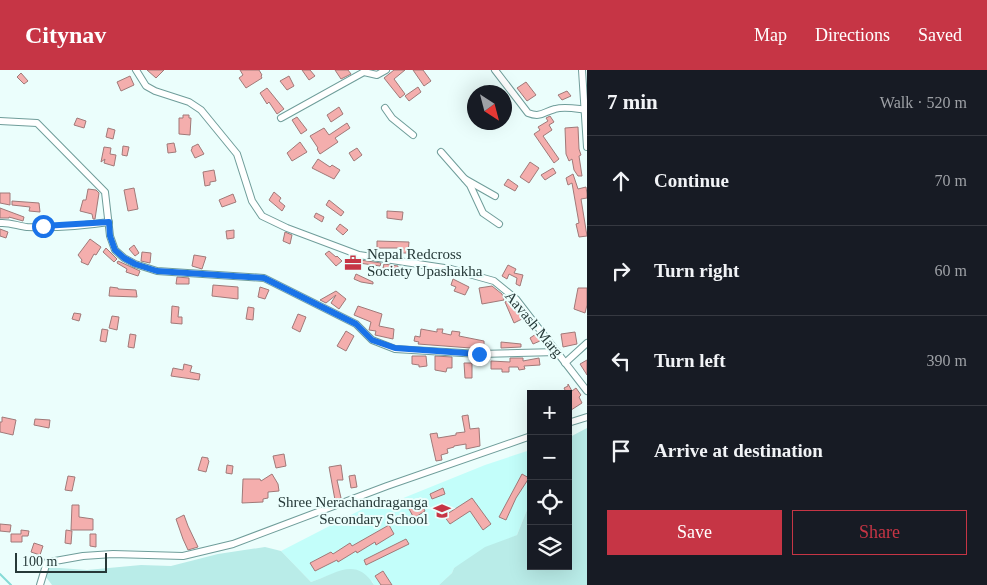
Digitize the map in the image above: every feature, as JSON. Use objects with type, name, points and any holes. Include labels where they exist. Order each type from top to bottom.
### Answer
[{"type":"street","name":"Aavash Marg","points":[[136,70],[146,86],[155,91],[189,102],[201,110],[237,154],[252,201],[262,216],[287,228],[359,255],[451,269],[494,281],[516,299],[587,391]]},
{"type":"street","points":[[281,118],[364,72],[377,74],[386,70]]},
{"type":"street","points":[[495,70],[528,114],[536,116],[555,109],[585,109]]},
{"type":"street","points":[[582,70],[587,147]]},
{"type":"street","points":[[385,108],[392,118],[413,135]]},
{"type":"street","points":[[0,121],[37,123],[105,192],[110,236],[115,250],[135,264],[164,272],[264,278],[356,324],[372,340],[395,348],[479,354],[557,352]]},
{"type":"street","points":[[441,152],[465,178],[476,195],[483,213],[498,224]]},
{"type":"street","points":[[465,178],[495,196]]},
{"type":"street","points":[[0,223],[5,222],[25,227],[109,222]]},
{"type":"street","points":[[565,363],[587,343]]},
{"type":"street","points":[[572,422],[587,417]]},
{"type":"street","points":[[40,585],[47,562],[83,556],[113,554],[183,556],[233,544],[387,486],[527,437]]},
{"type":"shaded area","points":[[587,428],[587,585],[439,585],[452,573],[454,568],[485,547],[517,535],[527,510],[527,570],[572,570],[572,436]]},
{"type":"shaded area","name":"Shree Nerachandraganga Secondary School","points":[[527,451],[527,510],[517,535],[454,568],[452,573],[439,585],[374,585],[372,581],[338,572],[311,582],[281,551],[382,499],[396,501],[485,465]]},
{"type":"shaded area","points":[[265,547],[281,551],[311,582],[337,572],[353,569],[367,576],[374,585],[52,585],[46,577],[46,567],[87,570],[141,565],[171,566],[218,554]]},
{"type":"building","points":[[147,70],[164,70],[156,78]]},
{"type":"building","points":[[240,70],[259,70],[262,78],[246,88],[239,78],[243,75]]},
{"type":"building","points":[[302,70],[310,70],[315,76],[309,80]]},
{"type":"building","points":[[335,70],[348,70],[351,74],[341,79]]},
{"type":"building","points":[[394,70],[405,70],[394,79],[405,94],[400,98],[384,78]]},
{"type":"building","points":[[413,70],[423,70],[431,81],[424,86]]},
{"type":"building","points":[[21,73],[28,81],[24,84],[17,77]]},
{"type":"building","points":[[130,76],[134,85],[121,91],[117,82]]},
{"type":"building","points":[[289,76],[294,86],[287,90],[280,81]]},
{"type":"building","points":[[526,82],[536,95],[527,101],[517,88]]},
{"type":"building","points":[[418,87],[421,92],[409,101],[405,96]]},
{"type":"building","points":[[267,88],[284,109],[277,114],[260,93]]},
{"type":"building","points":[[567,91],[571,96],[562,100],[558,95]]},
{"type":"building","points":[[339,107],[343,114],[331,122],[327,115]]},
{"type":"building","points":[[183,115],[189,115],[189,118],[191,118],[190,135],[179,134],[179,118],[183,118]]},
{"type":"building","points":[[550,116],[554,122],[549,125],[552,130],[543,136],[559,159],[554,163],[534,134],[540,130],[538,127],[548,121],[546,118]]},
{"type":"building","points":[[297,117],[307,130],[301,134],[292,120]]},
{"type":"building","points":[[77,118],[86,121],[84,128],[74,125]]},
{"type":"building","points":[[347,123],[350,128],[335,138],[338,142],[320,154],[310,136],[324,128],[329,135]]},
{"type":"building","points":[[578,127],[582,176],[578,176],[574,170],[572,159],[569,161],[566,154],[565,128]]},
{"type":"building","points":[[108,128],[115,130],[113,139],[106,137]]},
{"type":"building","points":[[300,142],[307,152],[292,161],[287,153]]},
{"type":"building","points":[[174,143],[176,152],[168,153],[167,144]]},
{"type":"building","points":[[198,144],[204,154],[195,158],[191,150],[192,147]]},
{"type":"building","points":[[123,146],[129,147],[127,156],[122,155]]},
{"type":"building","points":[[104,147],[111,148],[110,154],[116,155],[114,166],[104,163],[105,159],[101,162]]},
{"type":"building","points":[[357,148],[362,155],[354,161],[349,153]]},
{"type":"building","points":[[318,159],[330,167],[332,165],[340,170],[334,179],[312,168]]},
{"type":"building","points":[[530,162],[539,168],[529,183],[520,177]]},
{"type":"building","points":[[553,168],[556,173],[545,180],[541,175]]},
{"type":"building","points":[[214,170],[216,181],[210,182],[210,185],[205,186],[203,172]]},
{"type":"building","points":[[573,174],[578,189],[586,187],[587,198],[581,199],[587,236],[579,237],[576,224],[579,223],[572,183],[568,185],[566,178]]},
{"type":"building","points":[[508,179],[518,186],[515,191],[504,185]]},
{"type":"building","points":[[134,188],[138,209],[128,211],[124,190]]},
{"type":"building","points":[[88,189],[96,190],[99,193],[95,219],[93,219],[92,214],[80,211],[83,200],[86,200]]},
{"type":"building","points":[[274,192],[281,198],[279,201],[285,206],[282,211],[269,200]]},
{"type":"building","points":[[0,193],[10,193],[10,205],[0,203]]},
{"type":"building","points":[[233,194],[236,202],[222,207],[219,200]]},
{"type":"building","points":[[329,200],[344,212],[341,216],[326,205]]},
{"type":"building","points":[[12,201],[39,203],[40,212],[29,211],[30,207],[12,205]]},
{"type":"building","points":[[0,208],[24,217],[23,221],[9,217],[0,218]]},
{"type":"building","points":[[387,211],[403,212],[402,220],[387,218]]},
{"type":"building","points":[[316,213],[324,217],[322,222],[314,217]]},
{"type":"building","points":[[340,224],[348,230],[343,235],[336,229]]},
{"type":"building","points":[[0,229],[8,232],[6,238],[0,236]]},
{"type":"building","points":[[234,230],[234,238],[227,239],[226,231]]},
{"type":"building","points":[[285,232],[292,235],[290,244],[283,241]]},
{"type":"building","points":[[90,239],[101,247],[96,255],[94,254],[88,265],[81,262],[82,260],[78,255]]},
{"type":"building","points":[[377,241],[409,242],[408,253],[402,253],[402,248],[377,248]]},
{"type":"building","points":[[134,245],[139,253],[135,256],[129,249]]},
{"type":"building","points":[[106,248],[117,259],[114,262],[103,252]]},
{"type":"building","points":[[329,251],[342,261],[336,266],[325,254]]},
{"type":"building","points":[[142,252],[151,253],[150,263],[141,261]]},
{"type":"building","points":[[194,255],[206,257],[202,269],[192,266]]},
{"type":"building","points":[[360,260],[381,263],[380,266],[359,263]]},
{"type":"building","points":[[118,261],[140,271],[138,276],[126,272],[127,269],[117,263]]},
{"type":"building","points":[[384,264],[398,266],[397,271],[383,268]]},
{"type":"building","points":[[508,265],[516,269],[514,273],[523,275],[520,286],[516,284],[517,278],[509,274],[507,279],[502,276]]},
{"type":"building","points":[[356,274],[373,282],[373,284],[354,279]]},
{"type":"building","points":[[177,277],[189,278],[189,284],[176,284]]},
{"type":"building","points":[[453,279],[469,287],[465,295],[454,291],[456,287],[451,285]]},
{"type":"building","points":[[213,285],[238,287],[238,299],[212,296]]},
{"type":"building","points":[[492,286],[502,294],[504,300],[482,304],[479,288]]},
{"type":"building","points":[[110,287],[136,290],[137,297],[109,296]]},
{"type":"building","points":[[260,287],[269,290],[265,299],[258,297]]},
{"type":"building","points":[[578,288],[587,288],[585,313],[574,309]]},
{"type":"building","points":[[336,291],[346,299],[339,309],[331,303],[336,295],[326,303],[320,300]]},
{"type":"building","points":[[509,300],[519,311],[522,319],[514,323],[505,302]]},
{"type":"building","points":[[172,306],[179,307],[178,317],[182,317],[182,324],[171,323]]},
{"type":"building","points":[[358,306],[382,314],[379,326],[394,329],[393,339],[375,335],[376,331],[369,330],[371,322],[354,315]]},
{"type":"building","points":[[248,307],[254,308],[253,320],[246,319]]},
{"type":"building","points":[[74,313],[81,314],[79,321],[72,319]]},
{"type":"building","points":[[298,314],[306,317],[300,332],[292,328]]},
{"type":"building","points":[[112,316],[119,317],[117,330],[109,328]]},
{"type":"building","points":[[102,329],[108,330],[106,342],[100,341]]},
{"type":"building","points":[[421,329],[437,332],[437,329],[443,329],[442,333],[451,335],[452,331],[460,332],[459,336],[484,341],[484,349],[418,344],[419,342],[414,341],[415,336],[420,337]]},
{"type":"building","points":[[346,331],[354,336],[346,351],[337,346]]},
{"type":"building","points":[[575,332],[577,344],[563,347],[561,334]]},
{"type":"building","points":[[130,334],[136,335],[134,348],[128,347]]},
{"type":"building","points":[[536,334],[540,341],[533,344],[530,338]]},
{"type":"building","points":[[501,342],[521,344],[521,347],[501,348]]},
{"type":"building","points":[[412,356],[426,356],[427,366],[419,367],[419,365],[412,364]]},
{"type":"building","points":[[435,356],[452,357],[452,368],[447,368],[446,372],[435,370]]},
{"type":"building","points":[[510,358],[523,358],[523,361],[539,358],[540,365],[524,366],[525,369],[519,370],[518,367],[509,367],[509,372],[502,372],[502,369],[491,369],[491,361],[510,362]]},
{"type":"building","points":[[587,360],[587,375],[580,364]]},
{"type":"building","points":[[464,363],[472,363],[472,378],[465,378]]},
{"type":"building","points":[[184,364],[192,366],[190,372],[200,374],[199,380],[171,376],[173,368],[183,370]]},
{"type":"building","points":[[568,384],[571,390],[565,390],[564,388]]},
{"type":"building","points":[[576,388],[581,395],[579,397],[582,403],[572,409],[572,391]]},
{"type":"building","points":[[468,415],[470,429],[479,428],[480,446],[466,449],[466,444],[454,446],[447,449],[448,453],[441,455],[442,460],[436,461],[430,434],[437,433],[438,438],[465,432],[462,416]]},
{"type":"building","points":[[2,417],[16,420],[13,435],[0,432]]},
{"type":"building","points":[[35,419],[50,420],[49,428],[34,425]]},
{"type":"building","points":[[284,454],[286,466],[276,468],[273,456]]},
{"type":"building","points":[[202,457],[208,458],[209,461],[206,472],[198,470]]},
{"type":"building","points":[[227,465],[233,466],[232,474],[226,473]]},
{"type":"building","points":[[341,465],[343,480],[337,480],[341,498],[335,500],[329,467]]},
{"type":"building","points":[[272,474],[278,484],[279,491],[268,492],[268,498],[263,499],[263,502],[242,503],[243,479],[260,479],[261,481]]},
{"type":"building","points":[[522,474],[527,477],[527,481],[516,498],[506,520],[499,517]]},
{"type":"building","points":[[355,475],[357,487],[351,488],[349,476]]},
{"type":"building","points":[[68,476],[75,477],[72,491],[65,490]]},
{"type":"building","points":[[443,488],[445,494],[432,499],[430,494]]},
{"type":"building","points":[[472,498],[491,524],[483,530],[470,511],[450,524],[444,516]]},
{"type":"building","points":[[421,503],[425,511],[414,518],[409,509]]},
{"type":"building","points":[[72,505],[79,505],[79,517],[93,519],[93,530],[71,530]]},
{"type":"building","points":[[184,515],[198,547],[188,550],[176,519]]},
{"type":"building","points":[[0,524],[11,525],[10,532],[0,531]]},
{"type":"building","points":[[389,525],[394,534],[376,545],[375,542],[357,553],[356,551],[338,562],[337,560],[315,571],[310,563],[331,552],[333,554],[350,543],[352,546]]},
{"type":"building","points":[[21,530],[29,531],[28,536],[22,536],[22,542],[11,542],[11,534],[21,534]]},
{"type":"building","points":[[66,530],[72,531],[71,544],[65,543]]},
{"type":"building","points":[[90,534],[96,534],[96,547],[90,546]]},
{"type":"building","points":[[406,539],[409,544],[366,565],[364,560]]},
{"type":"building","points":[[34,543],[43,546],[40,555],[31,552]]},
{"type":"building","points":[[383,571],[392,585],[381,585],[375,576]]},
{"type":"waterway","points":[[0,574],[11,585]]},
{"type":"place","name":"Nepal Redcross Society Upashakha","points":[[353,263]]},
{"type":"place","name":"Shree Nerachandraganga Secondary School","points":[[442,511]]},
{"type":"route","points":[[43,226],[109,222],[110,236],[115,250],[135,264],[157,271],[264,278],[356,324],[372,340],[395,348],[479,354]]}]
